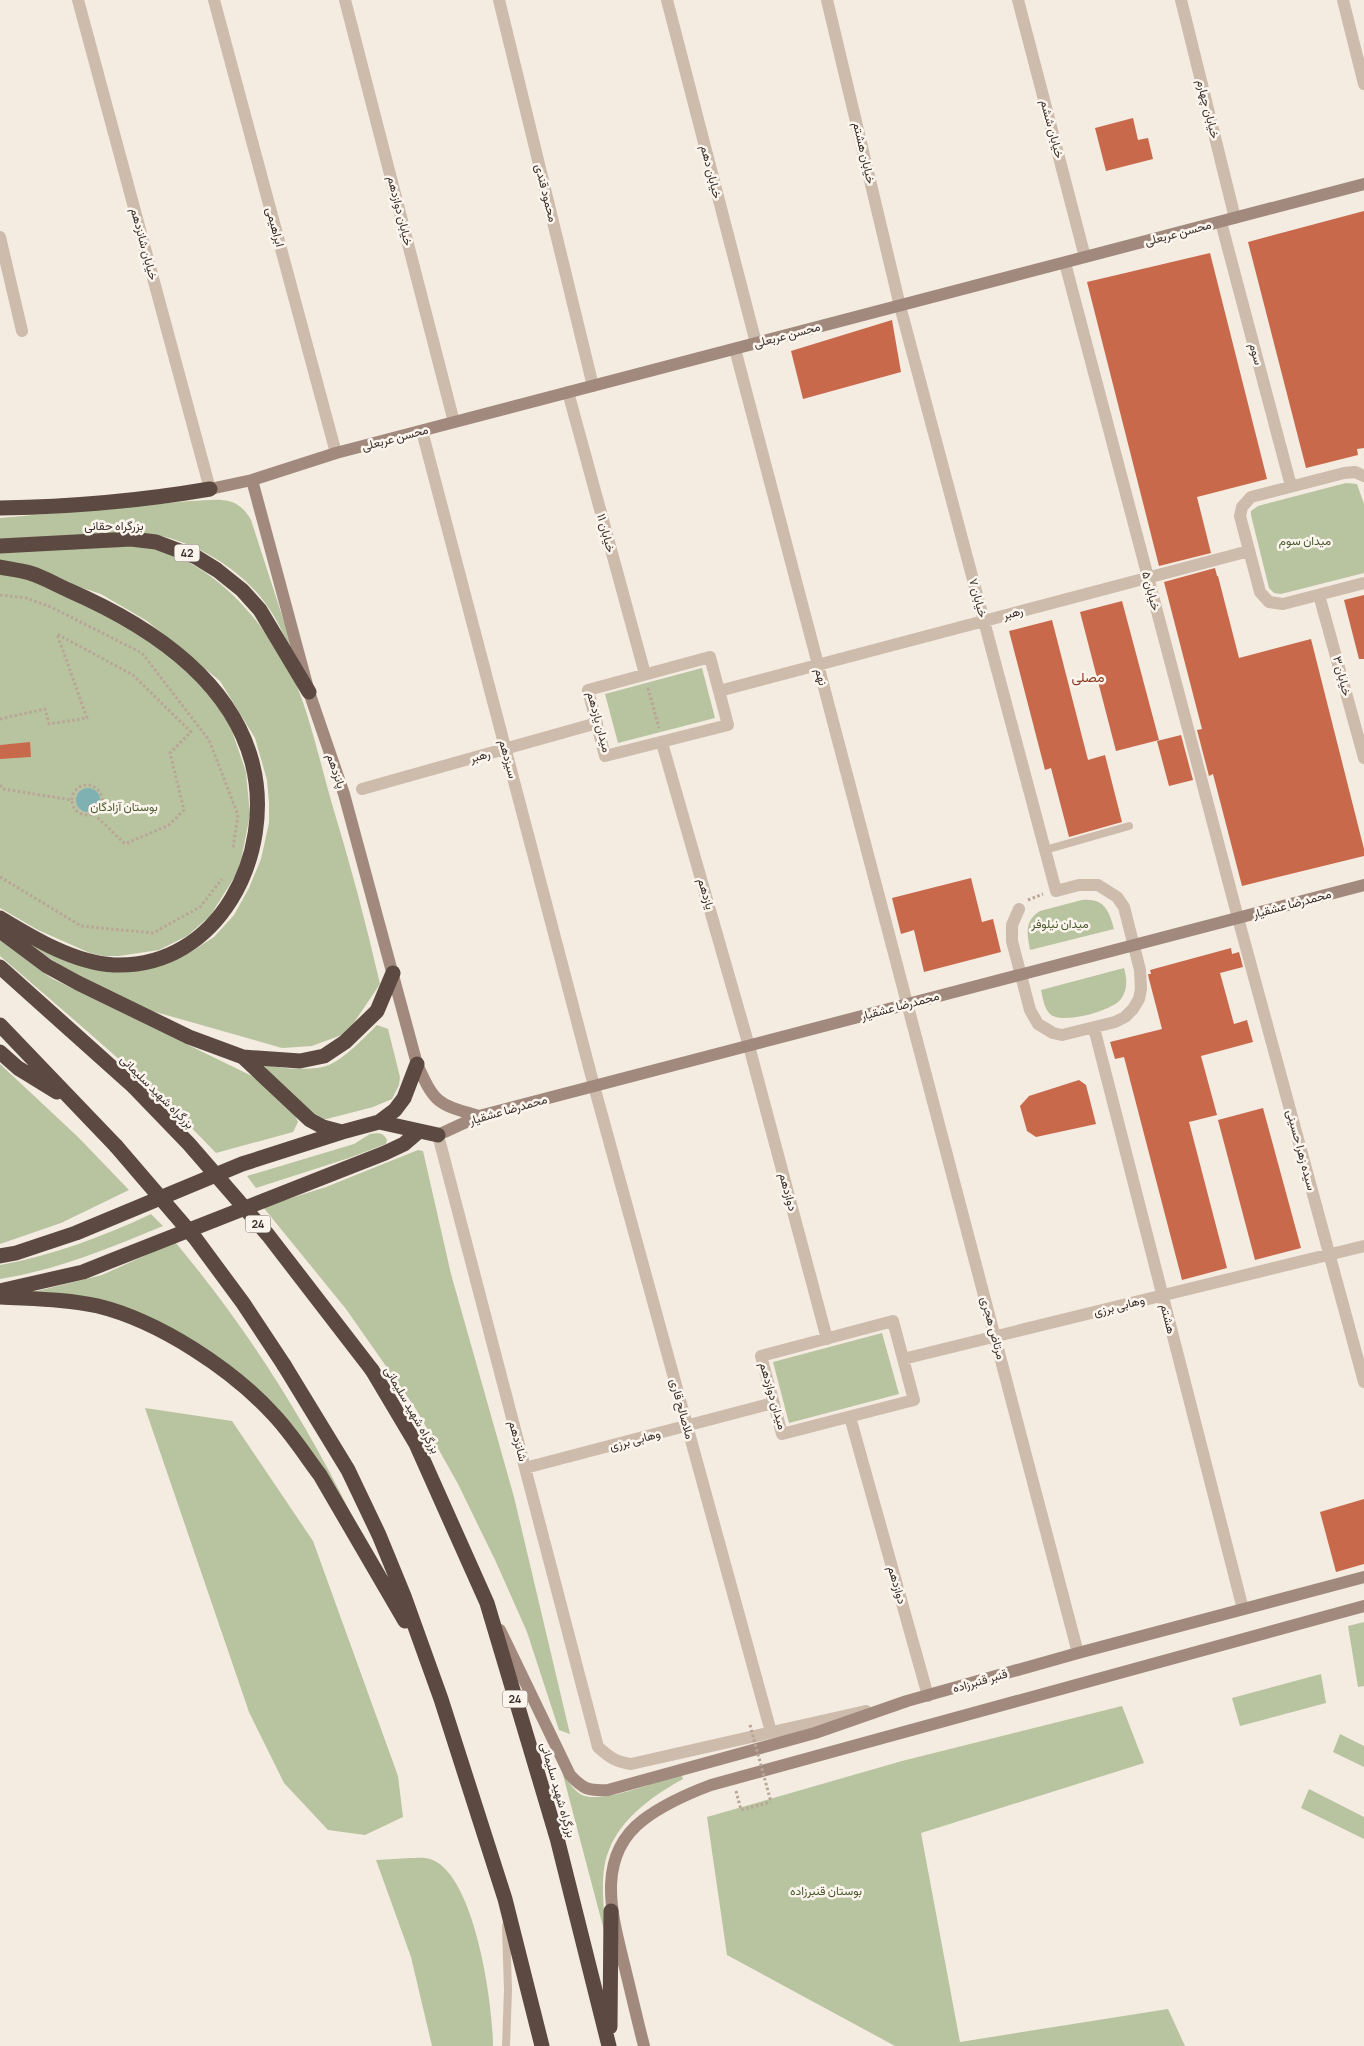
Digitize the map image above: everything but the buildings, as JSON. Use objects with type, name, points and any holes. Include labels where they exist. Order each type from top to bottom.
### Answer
[{"type":"highway","name":"بزرگراه حقانی","points":[[0,508],[56,507],[135,500],[210,489]]},
{"type":"highway","name":"بزرگراه حقانی","points":[[0,546],[131,539],[156,542],[196,557],[217,570],[242,590],[260,610],[309,692]]},
{"type":"highway","points":[[0,568],[29,573],[91,600],[126,618],[163,642],[182,659],[206,681],[229,713],[242,736],[252,761],[257,785],[258,803],[256,830],[250,860],[238,891],[222,915],[182,949],[162,957],[139,962],[116,965],[98,964],[45,943],[0,918]]},
{"type":"highway","points":[[0,930],[47,966],[86,987],[190,1037],[242,1057],[300,1061],[324,1056],[346,1042],[376,1012],[393,973]]},
{"type":"highway","name":"بزرگراه شهید سلیمانی","points":[[0,967],[134,1087],[189,1144],[268,1235],[372,1370],[416,1444],[487,1603],[557,1838],[609,2046]]},
{"type":"highway","points":[[0,1025],[78,1104],[200,1246],[243,1303],[284,1365],[348,1470],[379,1535],[404,1596],[441,1699],[505,1899],[542,2046]]},
{"type":"highway","points":[[0,1052],[18,1068],[78,1104]]},
{"type":"highway","points":[[242,1057],[310,1120],[323,1127],[342,1132]]},
{"type":"highway","points":[[0,1256],[16,1253],[76,1233],[242,1164],[379,1122],[395,1110],[404,1098],[417,1064]]},
{"type":"highway","points":[[379,1122],[438,1135]]},
{"type":"highway","points":[[0,1291],[82,1272],[385,1153],[404,1144],[418,1132]]},
{"type":"highway","points":[[0,1297],[60,1300],[89,1304],[114,1311],[177,1340],[207,1358],[233,1378],[274,1415],[320,1475],[422,1650]]},
{"type":"highway","points":[[609,2046],[611,1911]]},
{"type":"main road","name":"محسن عربعلی","points":[[210,489],[252,480],[336,453],[1364,184]]},
{"type":"main road","name":"پانزدهم","points":[[252,480],[309,692],[344,794],[417,1064],[429,1091],[442,1104],[479,1116]]},
{"type":"main road","name":"محمدرضا عشقیار","points":[[438,1135],[479,1116],[1364,885]]},
{"type":"main road","name":"قنبر قنبرزاده","points":[[908,1701],[1078,1653],[1364,1577]]},
{"type":"main road","points":[[487,1603],[570,1775],[585,1789],[594,1791],[608,1790],[815,1733],[908,1701]]},
{"type":"main road","points":[[644,2046],[611,1911],[611,1884],[619,1850],[628,1836],[642,1820],[674,1800],[711,1785],[1364,1606]]},
{"type":"street","name":"خیابان شانزدهم","points":[[78,0],[210,489]]},
{"type":"street","name":"ابراهیمی","points":[[214,0],[336,453]]},
{"type":"street","name":"خیابان دوازدهم","points":[[345,0],[454,422]]},
{"type":"street","name":"محمود قندی","points":[[499,0],[593,386]]},
{"type":"street","name":"خیابان دهم","points":[[667,0],[756,343]]},
{"type":"street","name":"خیابان هشتم","points":[[827,0],[900,306]]},
{"type":"street","name":"خیابان ششم","points":[[1018,0],[1085,257]]},
{"type":"street","name":"خیابان چهارم","points":[[1181,0],[1235,218]]},
{"type":"street","points":[[1343,0],[1364,84]]},
{"type":"street","name":"سوم","points":[[1221,222],[1291,486]]},
{"type":"street","points":[[0,237],[22,331]]},
{"type":"street","name":"خیابان ۵","points":[[1065,263],[1238,918]]},
{"type":"street","name":"خیابان ۷","points":[[900,306],[1056,891]]},
{"type":"street","name":"نهم","points":[[735,349],[908,1004]]},
{"type":"street","name":"خیابان ۱۱","points":[[568,392],[645,674]]},
{"type":"street","name":"سیزدهم","points":[[422,431],[594,1086]]},
{"type":"street","points":[[1364,476],[1355,472],[1349,472],[1251,497],[1244,503],[1240,516],[1260,592],[1268,602],[1278,605],[1364,583]]},
{"type":"street","name":"رهبر","points":[[719,691],[1249,551]]},
{"type":"street","name":"خیابان ۳","points":[[1319,595],[1364,758]]},
{"type":"street","name":"میدان یازدهم","points":[[710,657],[719,691],[728,725],[606,756],[588,690],[710,657]]},
{"type":"street","name":"رهبر","points":[[362,789],[597,723]]},
{"type":"street","name":"یازدهم","points":[[662,743],[749,1046]]},
{"type":"street","points":[[1019,909],[1014,917],[1011,934],[1030,1010],[1038,1024],[1045,1030],[1062,1035],[1115,1022],[1125,1017],[1139,999],[1142,979],[1124,907],[1108,889],[1088,884],[1056,891]]},
{"type":"street","name":"سیده زهرا حسینی","points":[[1238,918],[1364,1382]]},
{"type":"street","name":"مرتاض هجری","points":[[908,1004],[1078,1653]]},
{"type":"street","name":"هشتم","points":[[1094,1028],[1243,1609]]},
{"type":"street","name":"دوازدهم","points":[[749,1046],[827,1338]]},
{"type":"street","name":"ملاصالح قاری","points":[[594,1086],[771,1732]]},
{"type":"street","name":"شانزدهم","points":[[438,1135],[598,1747]]},
{"type":"street","name":"وهابی برزی","points":[[903,1359],[1364,1246]]},
{"type":"street","name":"میدان دوازدهم","points":[[893,1321],[903,1359],[914,1400],[782,1434],[761,1356],[893,1321]]},
{"type":"street","name":"وهابی برزی","points":[[525,1468],[774,1403]]},
{"type":"street","name":"دوازدهم","points":[[850,1417],[928,1696]]},
{"type":"street","name":"قنبر قنبرزاده","points":[[598,1747],[618,1763],[632,1764],[908,1701]]},
{"type":"lane","points":[[1045,850],[1129,826]]},
{"type":"lane","points":[[505,1899],[508,1990],[506,2046]]},
{"type":"path","points":[[0,595],[26,598],[51,607],[142,653],[209,740],[238,814],[233,849]]},
{"type":"path","points":[[0,719],[45,709],[49,724],[87,718],[57,634],[133,675],[191,732],[170,754],[184,810],[169,825],[125,844],[94,814]]},
{"type":"path","points":[[645,674],[662,743]]},
{"type":"path","points":[[89,784],[101,793],[103,803],[101,808],[94,814],[89,816],[75,810],[72,800],[75,790],[79,787],[89,784]]},
{"type":"path","points":[[0,786],[3,789],[72,800]]},
{"type":"path","points":[[0,877],[81,926],[153,933],[200,907],[226,874]]},
{"type":"path","points":[[1019,909],[1034,897],[1056,891]]},
{"type":"path","points":[[741,1810],[771,1802],[750,1725]]},
{"type":"green space","name":"میدان سوم","points":[[1346,483],[1357,484],[1364,504],[1364,573],[1281,594],[1274,593],[1269,588],[1251,511],[1258,506]]},
{"type":"green space","points":[[225,500],[233,502],[251,520],[299,668],[280,626],[251,586],[224,564],[194,547],[162,536],[0,539],[0,518],[191,501]]},
{"type":"green space","points":[[141,545],[164,551],[186,561],[224,587],[257,622],[271,641],[296,684],[311,728],[380,984],[347,1033],[312,1046],[282,1048],[152,1011],[98,986],[60,965],[12,933],[105,971],[127,972],[153,968],[194,950],[214,937],[234,915],[249,888],[261,859],[269,823],[267,780],[255,738],[220,681],[147,621],[101,594],[0,561],[0,550]]},
{"type":"green space","name":"بوستان آزادگان","points":[[0,573],[24,577],[99,610],[164,650],[214,700],[231,728],[246,772],[250,815],[239,870],[210,916],[187,936],[159,950],[119,956],[103,956],[90,953],[38,930],[0,908]]},
{"type":"green space","points":[[702,668],[715,718],[618,743],[605,694]]},
{"type":"green space","name":"میدان نیلوفر","points":[[1082,900],[1100,903],[1110,916],[1114,929],[1030,950],[1028,928],[1031,919],[1035,915],[1040,911]]},
{"type":"green space","points":[[0,940],[51,978],[262,1081],[293,1111],[298,1122],[293,1132],[216,1153],[138,1076],[0,956]]},
{"type":"green space","points":[[1124,968],[1125,991],[1116,1004],[1108,1008],[1088,1015],[1066,1018],[1051,1015],[1044,1004],[1041,990]]},
{"type":"green space","points":[[377,1025],[388,1029],[400,1077],[399,1085],[392,1099],[373,1107],[319,1121],[260,1064],[304,1069],[329,1065],[348,1052]]},
{"type":"green space","points":[[0,1064],[78,1137],[129,1190],[61,1223],[0,1244]]},
{"type":"green space","points":[[370,1134],[382,1134],[387,1140],[386,1144],[256,1188],[247,1176],[354,1144]]},
{"type":"green space","points":[[418,1150],[423,1151],[451,1274],[514,1497],[570,1734],[559,1730],[527,1632],[496,1562],[458,1484],[416,1409],[346,1309],[263,1207],[326,1187]]},
{"type":"green space","points":[[151,1214],[163,1226],[63,1264],[0,1279],[0,1265],[39,1256],[77,1244]]},
{"type":"green space","points":[[175,1242],[249,1339],[293,1407],[351,1514],[311,1452],[189,1340],[29,1293],[102,1275]]},
{"type":"green space","points":[[882,1333],[899,1394],[789,1423],[773,1362]]},
{"type":"green space","points":[[145,1408],[232,1421],[313,1541],[398,1776],[403,1817],[365,1835],[328,1830],[284,1783],[249,1712]]},
{"type":"green space","points":[[1364,1622],[1364,1686],[1358,1687],[1348,1626]]},
{"type":"green space","points":[[1321,1674],[1326,1703],[1240,1726],[1232,1698]]},
{"type":"green space","name":"بوستان قنبرزاده","points":[[1122,1706],[1144,1763],[921,1833],[960,2042],[1168,2009],[1185,2046],[895,2046],[727,1955],[707,1817],[902,1761]]},
{"type":"green space","points":[[1340,1734],[1364,1746],[1364,1767],[1333,1752]]},
{"type":"green space","points":[[562,1771],[576,1790],[582,1795],[591,1797],[616,1794],[681,1774],[683,1779],[650,1800],[630,1818],[614,1838],[606,1860],[603,1882],[606,1938]]},
{"type":"green space","points":[[1309,1789],[1364,1817],[1364,1839],[1301,1808]]},
{"type":"green space","points":[[430,1859],[446,1869],[459,1888],[470,1914],[485,1973],[493,2046],[432,2046],[411,1957],[376,1860]]},
{"type":"water","points":[[88,788],[96,792],[100,800],[96,808],[88,812],[80,808],[76,800],[80,792]]},
{"type":"district","name":"مصلی","points":[[1088,677]]}]
